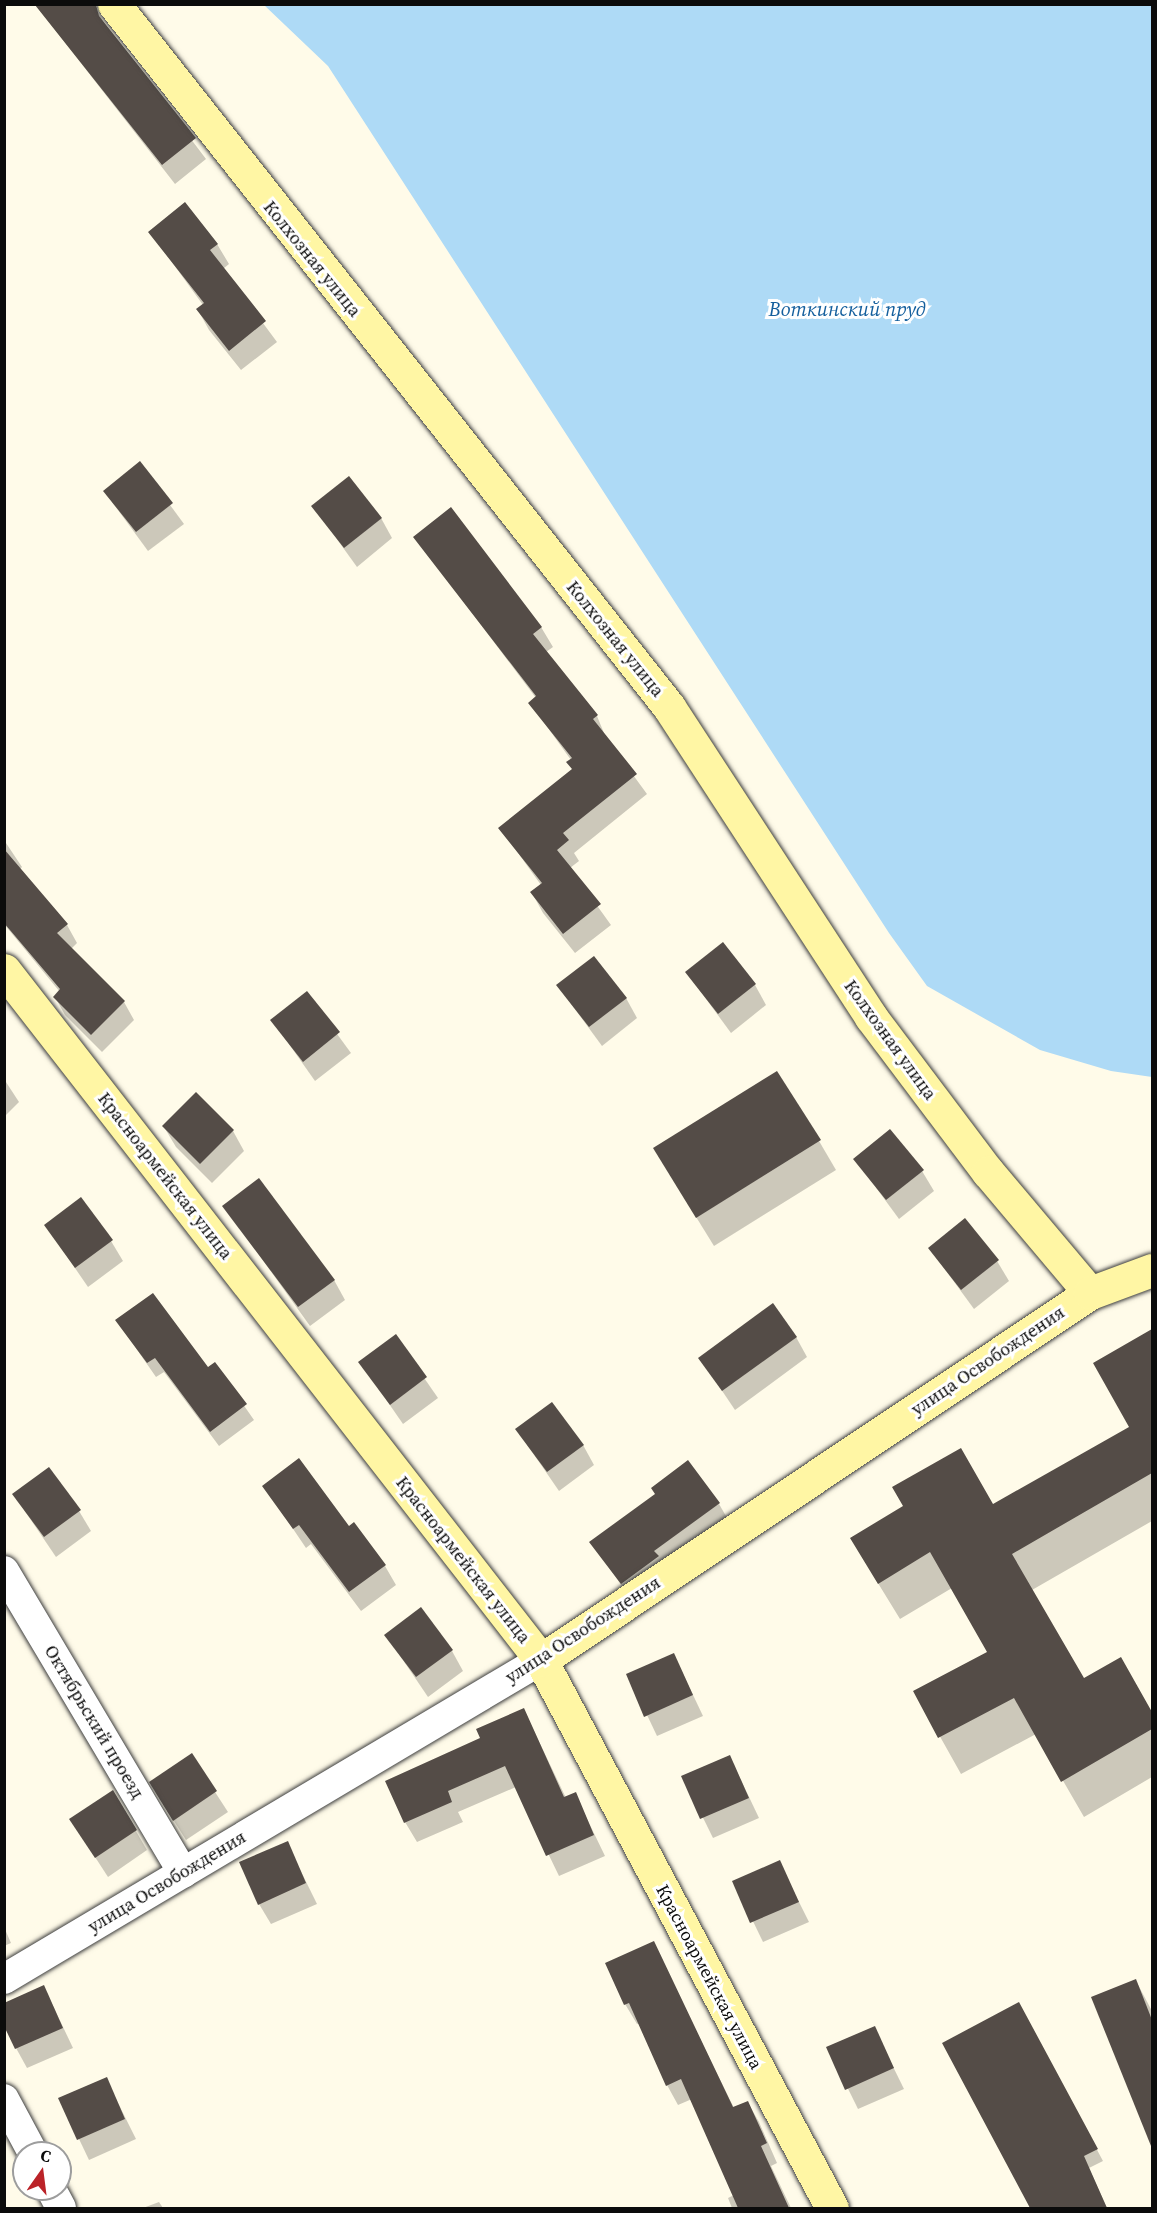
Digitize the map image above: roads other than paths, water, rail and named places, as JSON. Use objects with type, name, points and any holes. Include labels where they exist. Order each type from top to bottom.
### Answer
[{"type":"street","name":"Колхозная улица","points":[[114,4],[669,707],[871,1017],[988,1172],[1090,1293]]},
{"type":"street","name":"Красноармейская улица","points":[[4,969],[541,1660],[832,2208]]},
{"type":"street","name":"улица Освобождения","points":[[4,1979],[541,1660],[1090,1293],[1152,1270]]},
{"type":"street","name":"Октябрьский проезд","points":[[4,1571],[183,1873]]},
{"type":"street","points":[[4,2099],[27,2141]]},
{"type":"water","name":"Воткинский пруд","points":[[264,5],[1152,5],[1152,1077],[1111,1071],[1040,1050],[927,986],[889,933],[328,66]]}]
